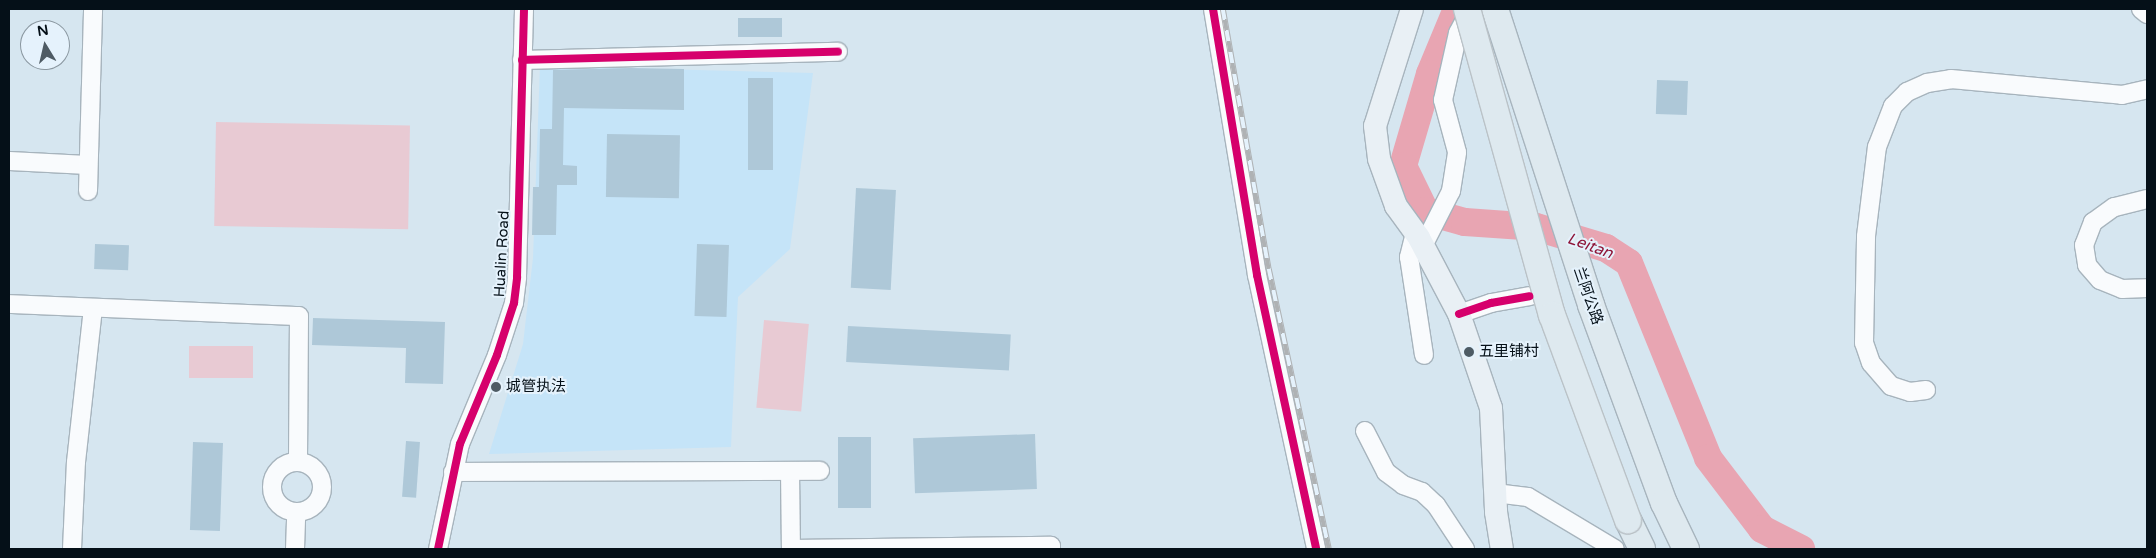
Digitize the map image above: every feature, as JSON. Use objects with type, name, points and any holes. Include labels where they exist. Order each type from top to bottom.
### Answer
[{"type":"highway","points":[[1469,9],[1552,315],[1628,520],[1642,549]]},
{"type":"highway","name":"兰阿公路","points":[[1495,9],[1591,305],[1664,503],[1686,549]]},
{"type":"main road","points":[[1412,9],[1375,126],[1379,159],[1396,206],[1419,240],[1459,314],[1491,408],[1496,493],[1502,549]]},
{"type":"street","points":[[88,191],[93,9]]},
{"type":"street","name":"Hualin Road","points":[[438,549],[466,424],[497,355],[514,303],[518,277],[524,9]]},
{"type":"street","points":[[1213,9],[1257,275],[1316,549]]},
{"type":"street","points":[[1424,355],[1409,257],[1419,240],[1439,216],[1451,190],[1457,152],[1443,100],[1458,33],[1469,9]]},
{"type":"street","points":[[2141,9],[2147,14]]},
{"type":"street","points":[[522,60],[838,52]]},
{"type":"street","points":[[1926,390],[1910,392],[1891,386],[1871,363],[1864,343],[1866,236],[1876,147],[1893,106],[1907,92],[1927,83],[1951,79],[2122,95],[2147,90]]},
{"type":"street","points":[[9,161],[88,165]]},
{"type":"street","points":[[2147,198],[2114,207],[2093,222],[2084,245],[2087,265],[2100,280],[2122,289],[2147,288]]},
{"type":"street","points":[[1459,314],[1491,303],[1529,296]]},
{"type":"street","points":[[9,304],[299,316],[298,462]]},
{"type":"street","points":[[72,549],[76,462],[93,308]]},
{"type":"street","points":[[1365,431],[1386,472],[1403,485],[1422,492],[1436,505],[1464,549]]},
{"type":"street","points":[[298,462],[316,470],[322,488],[314,505],[296,512],[279,504],[272,486],[280,469],[298,462]]},
{"type":"street","points":[[790,471],[791,549],[1051,546],[1051,549]]},
{"type":"street","points":[[454,472],[820,471]]},
{"type":"street","points":[[1496,493],[1528,497],[1615,549]]},
{"type":"street","points":[[295,549],[296,512]]},
{"type":"shaded area","points":[[540,66],[813,73],[790,249],[738,297],[731,447],[489,454],[523,344],[533,258]]},
{"type":"shaded area","points":[[216,122],[410,125],[408,229],[214,226]]},
{"type":"shaded area","points":[[764,320],[809,324],[801,412],[756,408]]},
{"type":"shaded area","points":[[189,346],[253,346],[253,378],[189,378]]},
{"type":"building","points":[[738,18],[782,18],[782,37],[738,37]]},
{"type":"building","points":[[684,69],[684,110],[564,108],[563,165],[577,166],[577,185],[557,185],[556,235],[532,235],[533,187],[539,187],[540,129],[552,129],[553,70]]},
{"type":"building","points":[[748,78],[773,78],[773,170],[748,170]]},
{"type":"building","points":[[1657,80],[1688,81],[1687,115],[1656,114]]},
{"type":"building","points":[[607,134],[680,135],[679,198],[606,197]]},
{"type":"building","points":[[856,188],[896,190],[891,290],[851,288]]},
{"type":"building","points":[[95,244],[129,245],[128,270],[94,269]]},
{"type":"building","points":[[697,244],[729,245],[726,317],[694,316]]},
{"type":"building","points":[[313,318],[445,322],[443,384],[405,383],[406,348],[312,345]]},
{"type":"building","points":[[848,326],[1011,335],[1009,370],[846,362]]},
{"type":"building","points":[[1035,434],[1037,489],[915,493],[913,438]]},
{"type":"building","points":[[838,437],[871,437],[871,508],[838,508]]},
{"type":"building","points":[[406,441],[420,442],[416,498],[402,497]]},
{"type":"building","points":[[193,442],[223,443],[220,531],[190,530]]},
{"type":"waterway","name":"Leitan","points":[[1457,9],[1430,74],[1403,166],[1425,211],[1465,222],[1536,227],[1606,248],[1629,263],[1708,458],[1762,529],[1801,549]]},
{"type":"railway","points":[[1223,9],[1269,269],[1329,549]]},
{"type":"cycle path","points":[[438,549],[460,444],[497,355],[514,303],[517,277],[524,9]]},
{"type":"cycle path","points":[[1213,9],[1257,275],[1316,549]]},
{"type":"cycle path","points":[[522,60],[838,52]]},
{"type":"cycle path","points":[[1459,314],[1491,303],[1529,296]]},
{"type":"place","name":"五里铺村","points":[[1469,352]]},
{"type":"place","name":"城管执法","points":[[496,387]]}]
